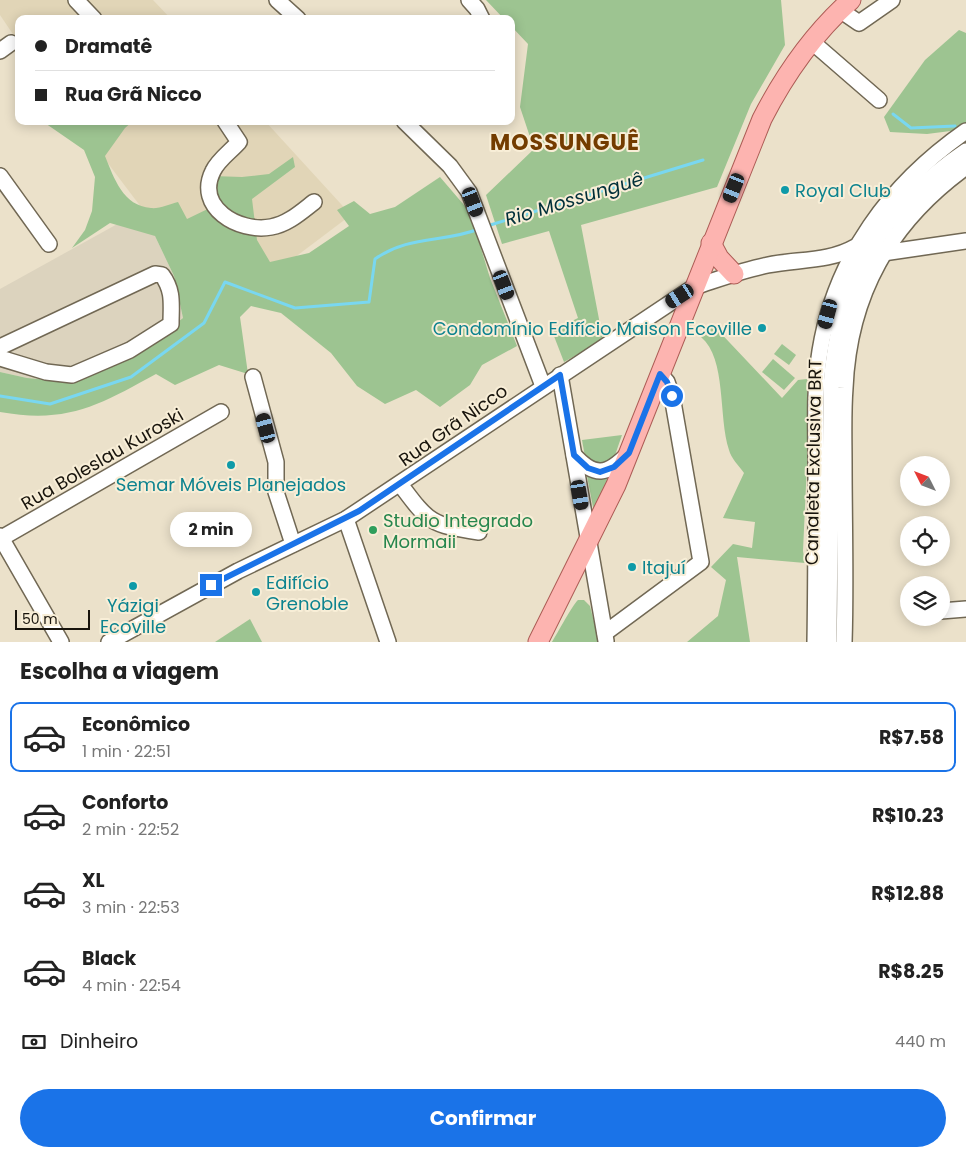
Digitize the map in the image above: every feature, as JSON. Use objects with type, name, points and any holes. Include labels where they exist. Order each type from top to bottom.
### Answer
[{"type":"main road","points":[[538,642],[589,541],[629,453],[762,119],[780,85],[811,41],[845,5]]},
{"type":"main road","points":[[711,244],[719,258],[734,274]]},
{"type":"street","points":[[76,0],[90,15]]},
{"type":"street","points":[[277,0],[294,15]]},
{"type":"street","points":[[469,0],[479,15]]},
{"type":"street","points":[[845,5],[859,23],[892,0]]},
{"type":"street","points":[[811,41],[880,100]]},
{"type":"street","points":[[228,125],[239,142],[214,168],[209,180],[208,190],[211,203],[219,212],[248,227],[270,227],[295,216],[314,202]]},
{"type":"street","points":[[408,125],[458,174],[469,192],[543,386]]},
{"type":"street","points":[[815,642],[818,374],[825,328],[839,280],[855,247],[873,219],[923,164],[966,131]]},
{"type":"street","name":"Canaleta Exclusiva BRT","points":[[829,642],[831,386],[833,358],[843,312],[848,295],[866,256],[880,233],[919,188],[966,150]]},
{"type":"street","points":[[844,642],[846,372],[851,334],[860,301],[883,253],[904,223],[932,194],[966,166]]},
{"type":"street","points":[[0,176],[49,244]]},
{"type":"street","points":[[904,223],[910,238],[923,246]]},
{"type":"street","points":[[883,253],[966,241]]},
{"type":"street","name":"Rua Grã Nicco","points":[[109,642],[238,571],[346,518],[400,484],[543,386],[694,287],[768,265],[822,258],[844,253],[855,247]]},
{"type":"street","points":[[822,258],[833,266],[839,280]]},
{"type":"street","points":[[0,347],[155,274],[162,275],[168,284],[172,297],[171,324],[130,350],[72,375],[46,372],[0,358]]},
{"type":"street","points":[[560,375],[606,638],[701,562],[672,396],[667,382],[660,374]]},
{"type":"street","points":[[253,377],[276,462],[276,492],[293,544]]},
{"type":"street","name":"Rua Boleslau Kuroski","points":[[0,538],[222,412]]},
{"type":"street","points":[[574,455],[588,468],[600,472],[614,467],[629,453]]},
{"type":"street","points":[[400,484],[423,514],[434,522],[448,527],[479,532]]},
{"type":"street","points":[[346,518],[388,642]]},
{"type":"street","points":[[0,538],[5,556],[61,642]]},
{"type":"street","points":[[950,610],[966,609]]},
{"type":"shaded area","points":[[0,0],[153,0],[167,15],[15,15],[15,37],[0,15]]},
{"type":"shaded area","points":[[79,125],[269,125],[351,215],[221,313]]},
{"type":"shaded area","points":[[130,217],[155,236],[174,276],[183,318],[139,351],[72,382],[27,378],[0,372],[0,289]]},
{"type":"green space","points":[[486,0],[781,0],[785,45],[751,104],[717,187],[581,225],[603,340],[564,362],[552,331],[578,318],[549,231],[502,244],[486,195],[534,149],[520,107],[528,44],[515,30],[515,15],[500,15]]},
{"type":"green space","points":[[959,30],[966,33],[966,129],[927,134],[890,132],[884,117],[925,60]]},
{"type":"green space","points":[[48,125],[128,125],[105,156],[116,182],[133,202],[141,206],[157,208],[178,202],[187,219],[216,205],[212,176],[242,177],[269,174],[293,157],[295,167],[252,199],[257,240],[270,262],[309,253],[349,226],[337,210],[354,201],[370,214],[395,207],[440,177],[470,212],[490,278],[517,346],[482,365],[470,385],[440,407],[416,390],[385,404],[357,386],[331,353],[281,313],[251,306],[240,317],[248,374],[219,365],[175,385],[156,374],[117,395],[82,409],[45,415],[0,412],[0,372],[27,378],[72,382],[140,351],[183,318],[174,276],[155,236],[110,223],[72,248],[85,230],[92,211],[95,177],[84,150]]},
{"type":"green space","points":[[713,325],[782,398],[798,380],[807,379],[808,441],[803,551],[805,563],[737,557],[750,642],[687,642],[718,616],[726,580],[711,567],[733,544],[752,548],[755,522],[723,518],[744,473],[733,459],[729,450],[715,359],[701,337]]},
{"type":"green space","points":[[782,344],[796,355],[789,365],[774,354]]},
{"type":"green space","points":[[773,359],[795,378],[784,390],[762,372]]},
{"type":"green space","points":[[622,435],[614,458],[602,467],[585,457],[582,440]]},
{"type":"green space","points":[[586,471],[611,475],[594,512]]},
{"type":"green space","points":[[578,600],[584,600],[590,606],[599,642],[552,642],[569,613]]},
{"type":"green space","points":[[250,619],[262,642],[215,642]]},
{"type":"waterway","name":"Rio Mossunguê","points":[[893,114],[911,128],[955,126]]},
{"type":"waterway","name":"Rio Mossunguê","points":[[487,226],[703,160]]},
{"type":"waterway","name":"Rio Mossunguê","points":[[0,396],[50,404],[131,377],[204,323],[225,282],[295,308],[369,302],[375,259],[401,246],[479,229]]},
{"type":"place","name":"Royal Club","points":[[785,190]]},
{"type":"place","name":"Condomínio Edifício Maison Ecoville","points":[[762,328]]},
{"type":"place","name":"Semar Móveis Planejados","points":[[231,465]]},
{"type":"place","name":"Studio Integrado Mormaii","points":[[373,530]]},
{"type":"place","name":"Itajuí","points":[[632,567]]},
{"type":"place","name":"Yázigi Ecoville","points":[[133,586]]},
{"type":"place","name":"Edifício Grenoble","points":[[256,592]]},
{"type":"district","name":"MOSSUNGUÊ","points":[[565,142]]},
{"type":"route","points":[[211,585],[359,511],[560,375],[574,455],[582,464],[594,471],[606,471],[614,467],[629,453],[660,374],[667,382],[672,396]]}]
